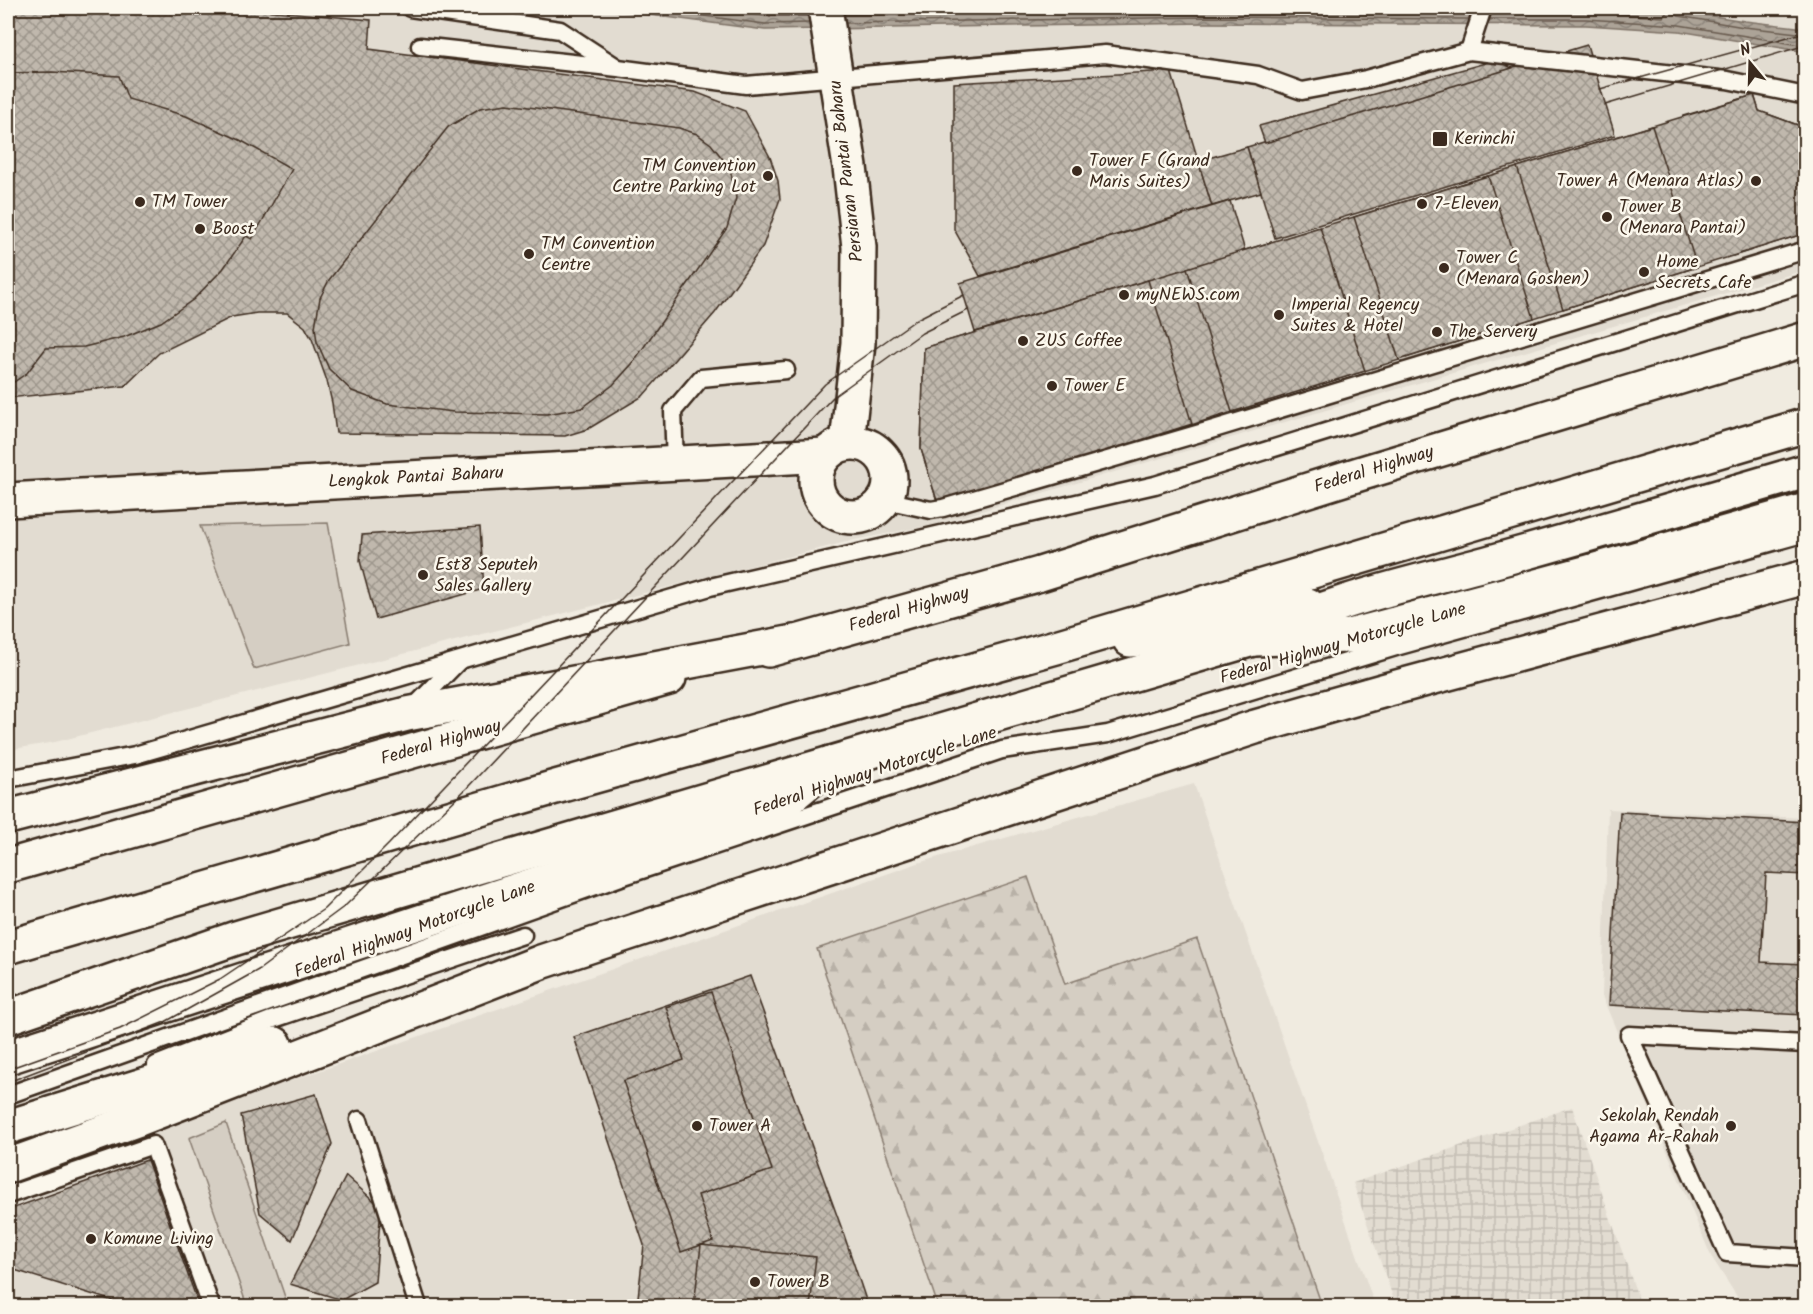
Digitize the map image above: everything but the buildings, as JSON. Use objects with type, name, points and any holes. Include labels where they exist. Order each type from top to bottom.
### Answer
[{"type":"main road","name":"Persiaran Pantai Baharu","points":[[827,22],[859,247],[858,343],[836,449]]},
{"type":"main road","name":"Federal Highway","points":[[8,866],[1040,574],[1359,474],[1806,339]]},
{"type":"main road","points":[[8,946],[552,788],[1056,647],[1806,425]]},
{"type":"main road","points":[[859,444],[871,448],[887,465],[890,483],[885,500],[877,509],[866,515],[853,518],[841,516],[830,510],[816,490],[815,478],[818,466],[836,449],[859,444]]},
{"type":"main road","name":"Lengkok Pantai Baharu","points":[[8,500],[675,464],[836,449]]},
{"type":"main road","points":[[8,1017],[236,938],[1253,639],[1284,623],[1354,600],[1806,471]]},
{"type":"main road","points":[[1253,639],[1350,636],[1589,572],[1806,510]]},
{"type":"main road","points":[[1056,647],[1185,635],[1577,538]]},
{"type":"main road","points":[[8,1125],[541,962],[1255,727],[1806,577]]},
{"type":"main road","points":[[8,817],[407,714],[794,642]]},
{"type":"main road","points":[[8,1057],[783,803],[831,763]]},
{"type":"main road","points":[[8,963],[264,872]]},
{"type":"main road","points":[[8,1166],[139,1119],[541,962]]},
{"type":"lane","points":[[410,8],[560,30],[618,68]]},
{"type":"lane","points":[[1469,51],[1483,8]]},
{"type":"lane","points":[[420,46],[746,85],[1105,54],[1258,75],[1302,91],[1366,79],[1469,51],[1726,80],[1806,96]]},
{"type":"lane","points":[[885,500],[931,510],[943,508],[1213,425],[1806,250]]},
{"type":"lane","points":[[8,779],[135,755],[710,587],[1155,485],[1806,283]]},
{"type":"lane","points":[[675,464],[673,411],[701,378],[786,370]]},
{"type":"lane","name":"Federal Highway Motorcycle Lane","points":[[8,1095],[621,877],[1002,750],[1108,734],[1407,644],[1806,532]]},
{"type":"lane","points":[[407,714],[460,660]]},
{"type":"lane","points":[[8,1125],[272,1020],[523,935]]},
{"type":"lane","points":[[1806,1044],[1629,1035],[1727,1253],[1806,1258]]},
{"type":"lane","points":[[359,1120],[418,1306]]},
{"type":"lane","points":[[8,1195],[153,1145],[211,1306]]},
{"type":"lane","points":[[8,1206],[35,1195]]},
{"type":"shaded area","points":[[8,8],[1805,8],[1805,270],[933,525],[854,540],[55,742],[8,750]]},
{"type":"shaded area","points":[[1194,784],[1375,1306],[8,1306],[8,1179],[921,862]]},
{"type":"shaded area","name":"Sekolah Rendah Agama Ar-Rahah","points":[[1608,809],[1805,818],[1805,1306],[1743,1306],[1711,1256],[1602,996]]},
{"type":"shaded area","points":[[1572,1107],[1641,1306],[1396,1306],[1353,1183]]},
{"type":"green space","points":[[328,523],[350,643],[254,669],[200,526]]},
{"type":"green space","points":[[1028,877],[1065,984],[1197,939],[1322,1306],[938,1306],[817,949]]},
{"type":"green space","points":[[226,1123],[287,1303],[347,1306],[247,1306],[189,1138]]},
{"type":"water","points":[[597,8],[1662,8],[1805,28],[1806,52],[1679,31],[1586,25],[1206,23],[765,30]]},
{"type":"tram line","points":[[1600,89],[1806,32]]},
{"type":"tram line","points":[[1605,105],[1806,45]]},
{"type":"tram line","points":[[8,1069],[120,1029],[220,979],[324,909],[389,844],[825,384],[917,319],[964,295]]},
{"type":"tram line","points":[[8,1082],[165,1022],[260,969],[345,906],[467,788],[833,397],[922,333],[968,310]]},
{"type":"place","name":"Kerinchi","points":[[1440,139]]},
{"type":"place","name":"Tower F (Grand Maris Suites)","points":[[1077,171]]},
{"type":"place","name":"TM Convention Centre Parking Lot","points":[[768,176]]},
{"type":"place","name":"Tower A (Menara Atlas)","points":[[1756,181]]},
{"type":"place","name":"TM Tower","points":[[140,202]]},
{"type":"place","name":"7-Eleven","points":[[1422,204]]},
{"type":"place","name":"Tower B (Menara Pantai)","points":[[1607,217]]},
{"type":"place","name":"Boost","points":[[200,229]]},
{"type":"place","name":"TM Convention Centre","points":[[529,254]]},
{"type":"place","name":"Tower C (Menara Goshen)","points":[[1444,268]]},
{"type":"place","name":"Home Secrets Cafe","points":[[1644,272]]},
{"type":"place","name":"myNEWS.com","points":[[1124,295]]},
{"type":"place","name":"Imperial Regency Suites & Hotel","points":[[1279,315]]},
{"type":"place","name":"The Servery","points":[[1437,332]]},
{"type":"place","name":"ZUS Coffee","points":[[1023,341]]},
{"type":"place","name":"Tower E","points":[[1052,386]]},
{"type":"place","name":"Est8 Seputeh Sales Gallery","points":[[423,575]]},
{"type":"place","name":"Tower A","points":[[697,1126]]},
{"type":"place","name":"Sekolah Rendah Agama Ar-Rahah","points":[[1731,1126]]},
{"type":"place","name":"Komune Living","points":[[91,1239]]},
{"type":"place","name":"Tower B","points":[[755,1282]]}]
